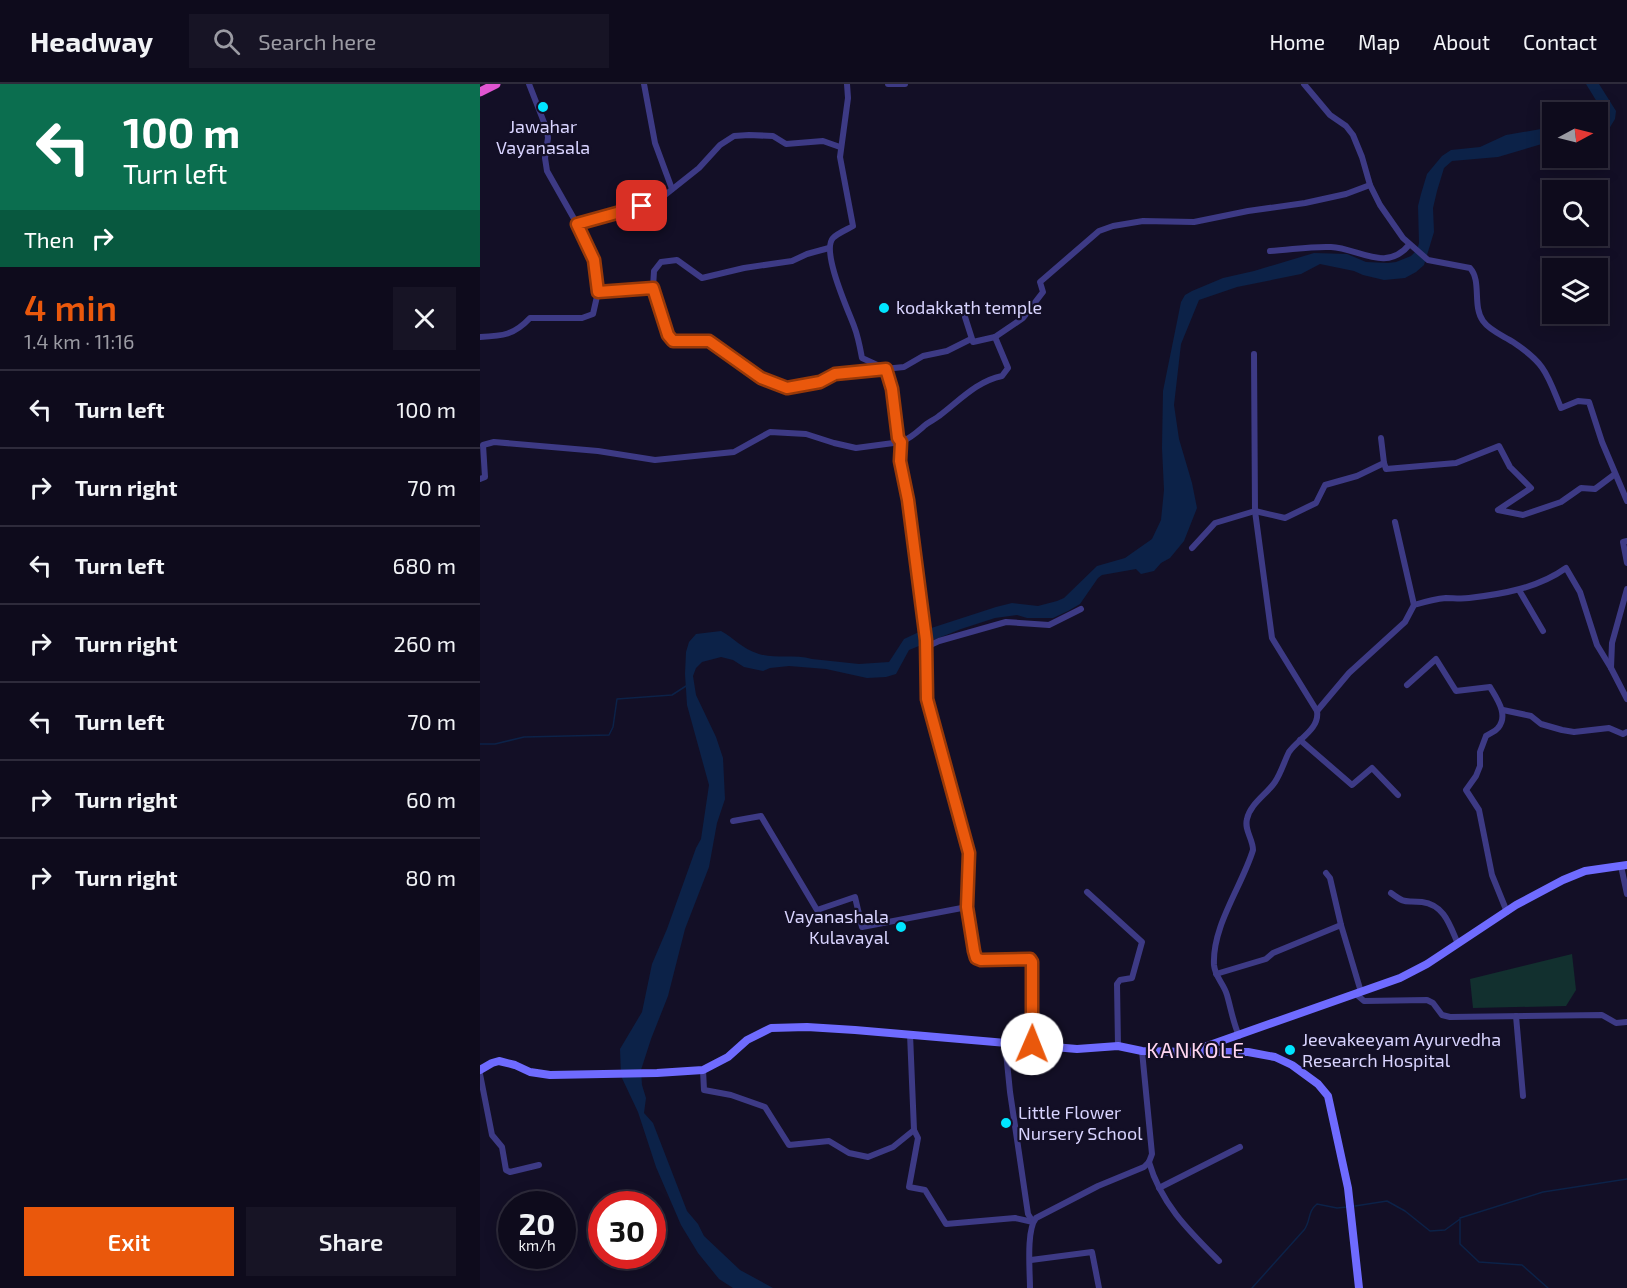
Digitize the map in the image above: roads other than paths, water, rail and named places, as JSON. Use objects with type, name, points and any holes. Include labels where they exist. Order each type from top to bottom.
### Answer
[{"type":"highway","points":[[480,92],[496,84]]},
{"type":"main road","points":[[1190,1052],[1400,978],[1427,964],[1563,879],[1585,871],[1624,866]]},
{"type":"main road","points":[[480,1072],[499,1061],[538,1074],[657,1073],[703,1070],[728,1057],[747,1040],[771,1028],[807,1027],[1077,1049],[1118,1046],[1142,1051],[1248,1052],[1275,1057],[1292,1065],[1318,1084],[1328,1096],[1348,1188],[1359,1288]]},
{"type":"street","points":[[480,337],[503,336],[520,328],[530,318],[582,318],[593,314],[598,292],[594,260],[547,171],[545,158],[547,130],[529,84]]},
{"type":"street","points":[[644,84],[655,143],[672,189]]},
{"type":"street","points":[[847,84],[840,157],[854,226],[833,238],[829,248],[862,358],[886,369],[892,389],[898,438],[901,442],[900,461],[908,500],[925,637],[927,699],[969,853],[967,907],[974,951],[976,958],[981,960],[1030,959],[1032,962],[1032,1044]]},
{"type":"street","points":[[888,84],[905,84]]},
{"type":"street","points":[[1304,84],[1330,115],[1346,126],[1353,135],[1370,185],[1380,205],[1411,246],[1428,260],[1470,268],[1474,272],[1481,320],[1537,359],[1546,370],[1562,408],[1578,401],[1589,402],[1602,442],[1627,501]]},
{"type":"street","points":[[577,224],[655,203],[699,168],[720,145],[734,136],[773,136],[786,144],[823,141],[840,147]]},
{"type":"street","points":[[965,317],[973,342],[995,337],[1023,318],[1033,307],[1043,292],[1040,282],[1100,231],[1143,221],[1194,222],[1305,203],[1346,194],[1370,185]]},
{"type":"street","points":[[1270,251],[1335,247],[1377,259],[1397,255],[1411,246]]},
{"type":"street","points":[[829,248],[792,261],[744,268],[702,278],[677,260],[661,262],[654,271],[653,288],[668,335],[673,341],[709,341],[761,378],[787,388],[820,382],[835,374],[904,367],[923,357],[947,351],[971,339]]},
{"type":"street","points":[[598,292],[653,288]]},
{"type":"street","points":[[480,479],[485,477],[483,445],[494,442],[562,447],[655,460],[734,452],[770,432],[806,434],[856,448],[901,442],[914,436],[964,395],[992,378],[1002,376],[1008,368],[995,337]]},
{"type":"street","points":[[1254,354],[1255,512],[1272,638],[1317,711]]},
{"type":"street","points":[[1381,438],[1386,469],[1456,464],[1499,446],[1510,467],[1531,488],[1498,510],[1523,515],[1562,502],[1581,488],[1595,489],[1615,474]]},
{"type":"street","points":[[480,440],[488,444]]},
{"type":"street","points":[[1192,548],[1215,523],[1255,512],[1285,518],[1316,503],[1325,485],[1357,476],[1384,463]]},
{"type":"street","points":[[1239,1035],[1232,1021],[1227,993],[1214,966],[1215,950],[1221,929],[1253,850],[1246,819],[1274,783],[1290,751],[1313,727],[1317,711],[1349,673],[1405,622],[1414,605],[1395,522]]},
{"type":"street","points":[[1627,541],[1623,543],[1627,563]]},
{"type":"street","points":[[1414,605],[1429,600],[1466,599],[1519,590],[1552,578],[1566,567],[1580,592],[1597,645],[1627,699]]},
{"type":"street","points":[[1611,668],[1612,643],[1627,589]]},
{"type":"street","points":[[1519,590],[1543,632]]},
{"type":"street","points":[[926,647],[939,641],[1006,622],[1049,625],[1081,609]]},
{"type":"street","points":[[1407,685],[1436,659],[1456,692],[1491,687],[1503,710],[1501,724],[1496,732],[1486,736],[1480,752],[1480,766],[1466,790],[1479,810],[1492,876],[1507,912]]},
{"type":"street","points":[[1503,710],[1531,716],[1541,724],[1562,730],[1574,732],[1610,728],[1623,734],[1627,732]]},
{"type":"street","points":[[1300,740],[1352,785],[1372,768],[1398,795]]},
{"type":"street","points":[[733,821],[761,816],[818,910],[855,897],[862,927],[967,907]]},
{"type":"street","points":[[1624,866],[1627,894]]},
{"type":"street","points":[[1326,873],[1330,878],[1359,993],[1364,1001],[1427,1000],[1434,1003],[1442,1015],[1450,1017],[1602,1015],[1616,1023],[1627,1022]]},
{"type":"street","points":[[1087,892],[1142,942],[1132,978],[1117,984],[1118,1046]]},
{"type":"street","points":[[1391,893],[1404,903],[1426,902],[1446,914],[1458,944]]},
{"type":"street","points":[[1216,974],[1266,959],[1273,953],[1341,925]]},
{"type":"street","points":[[1516,1016],[1523,1096]]},
{"type":"street","points":[[910,1034],[914,1130],[918,1138],[909,1187],[925,1190],[946,1224],[1016,1218],[1033,1222],[1054,1208],[1144,1167],[1152,1154],[1142,1051]]},
{"type":"street","points":[[1005,1042],[1028,1215],[1033,1222],[1030,1288]]},
{"type":"street","points":[[703,1070],[704,1090],[731,1095],[765,1107],[789,1144],[829,1141],[849,1153],[868,1157],[892,1147],[914,1130]]},
{"type":"street","points":[[480,1072],[492,1135],[502,1147],[506,1170],[510,1172],[539,1165]]},
{"type":"street","points":[[1159,1188],[1240,1147]]},
{"type":"street","points":[[1149,1162],[1159,1188],[1170,1207],[1185,1228],[1219,1262]]},
{"type":"street","points":[[1030,1260],[1092,1252],[1099,1288]]},
{"type":"water","points":[[1586,84],[1599,84],[1616,111],[1615,119],[1608,130],[1608,102],[1597,102]]},
{"type":"water","points":[[1541,129],[1542,144],[1498,157],[1452,161],[1444,168],[1433,208],[1434,232],[1424,265],[1405,278],[1384,280],[1320,264],[1301,274],[1237,287],[1199,300],[1181,344],[1174,405],[1179,439],[1197,508],[1184,541],[1170,558],[1154,571],[1141,574],[1136,569],[1102,575],[1080,604],[1053,618],[1027,618],[1017,615],[995,618],[961,629],[909,650],[896,674],[886,677],[867,678],[826,669],[789,666],[763,671],[744,667],[733,660],[721,657],[702,662],[696,668],[693,676],[696,695],[716,737],[723,758],[725,799],[717,823],[709,867],[685,929],[668,996],[641,1070],[646,1098],[644,1113],[653,1123],[687,1211],[704,1236],[740,1270],[773,1288],[733,1288],[719,1279],[698,1253],[681,1225],[656,1167],[638,1112],[621,1076],[620,1049],[642,1012],[652,964],[701,839],[709,785],[687,705],[685,674],[689,642],[696,634],[721,631],[759,654],[859,664],[889,662],[904,639],[919,632],[1012,603],[1038,606],[1064,598],[1097,566],[1125,558],[1152,539],[1161,520],[1164,490],[1163,391],[1181,302],[1185,295],[1223,278],[1314,253],[1347,254],[1366,262],[1388,263],[1411,256],[1417,250],[1419,243],[1418,206],[1427,174],[1442,156],[1451,150],[1480,147],[1506,135]]},
{"type":"waterway","points":[[480,744],[495,744],[524,737],[609,735],[613,727],[617,699],[672,695],[686,686]]},
{"type":"waterway","points":[[1460,1218],[1543,1192],[1627,1179]]},
{"type":"waterway","points":[[1355,1206],[1387,1201],[1405,1211],[1430,1231],[1445,1230],[1460,1219]]},
{"type":"waterway","points":[[1252,1288],[1304,1230],[1317,1204],[1337,1208],[1347,1207]]},
{"type":"waterway","points":[[1460,1220],[1460,1244],[1479,1262],[1522,1265],[1548,1288]]},
{"type":"place","name":"Jawahar Vayanasala","points":[[543,107]]},
{"type":"place","name":"kodakkath temple","points":[[884,308]]},
{"type":"place","name":"Vayanashala Kulavayal","points":[[901,927]]},
{"type":"place","name":"Jeevakeeyam Ayurvedha Research Hospital","points":[[1290,1050]]},
{"type":"place","name":"Little Flower Nursery School","points":[[1006,1123]]},
{"type":"district","name":"KANKOLE","points":[[1196,1051]]}]
